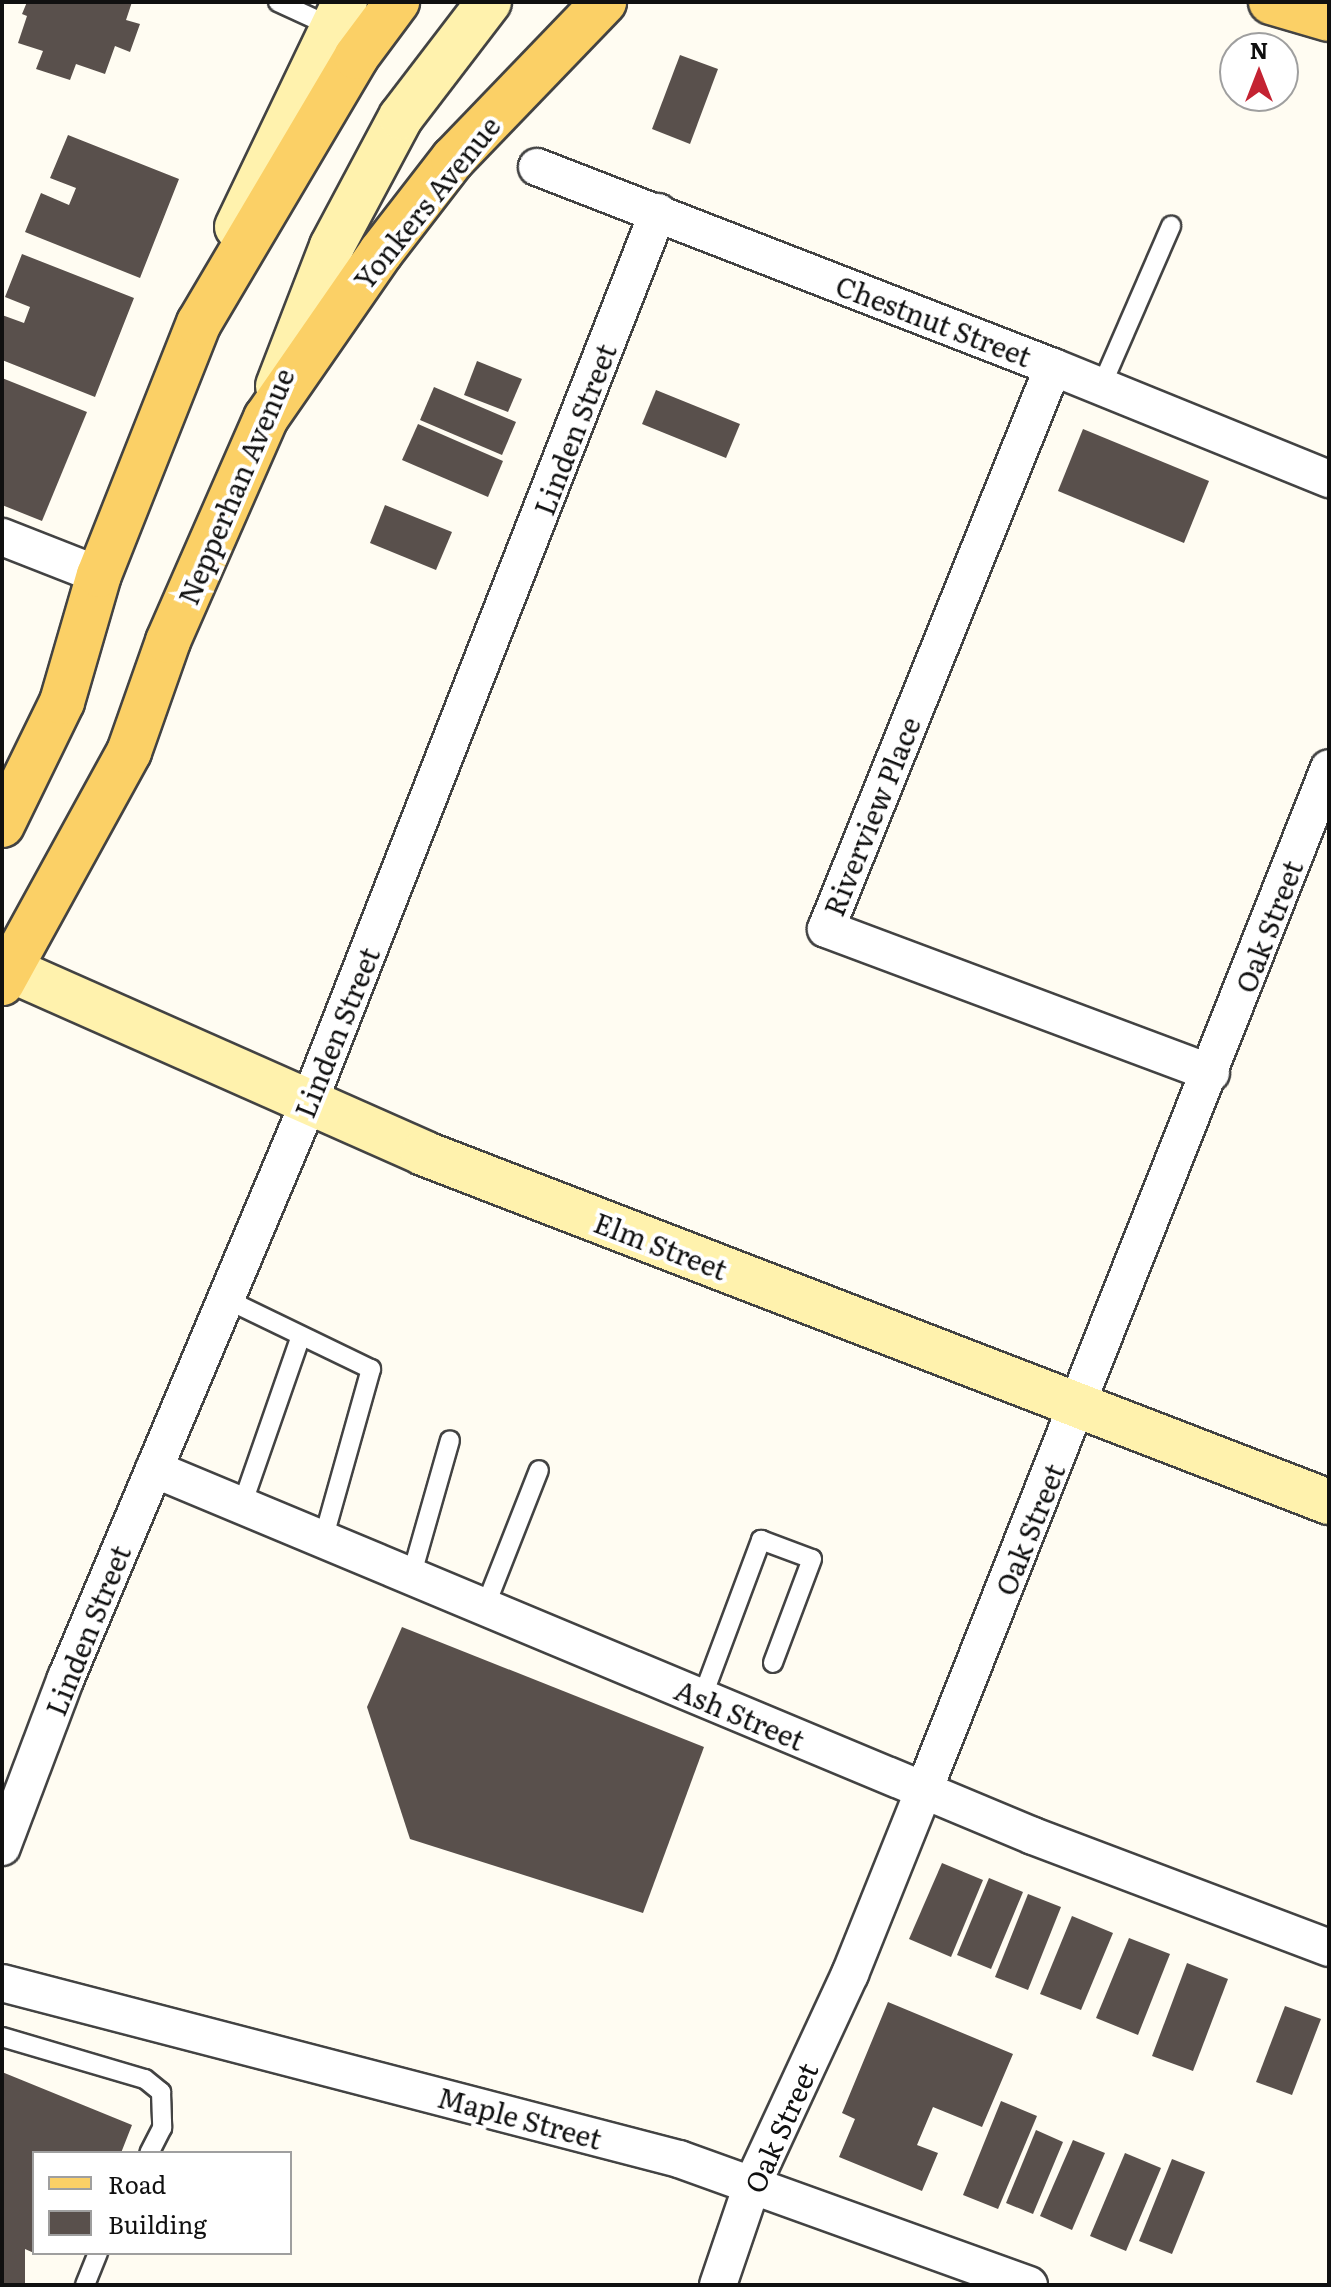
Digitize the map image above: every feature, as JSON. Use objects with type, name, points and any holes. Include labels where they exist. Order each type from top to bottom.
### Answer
[{"type":"main road","points":[[2,825],[62,702],[99,575],[199,323],[356,57],[397,2]]},
{"type":"main road","name":"Yonkers Avenue","points":[[266,418],[381,252],[453,159],[604,2]]},
{"type":"main road","points":[[1271,2],[1329,19]]},
{"type":"main road","points":[[1321,2],[1329,6]]},
{"type":"main road","name":"Nepperhan Avenue","points":[[5,973],[129,752],[168,641],[266,418]]},
{"type":"street","name":"Nepperhan Avenue","points":[[266,418],[332,246],[401,117],[489,2]]},
{"type":"street","points":[[199,323],[237,226],[338,15]]},
{"type":"street","name":"Chestnut Street","points":[[537,167],[1053,367],[1329,479]]},
{"type":"street","name":"Linden Street","points":[[2,1847],[66,1678],[309,1102],[658,212]]},
{"type":"street","name":"Riverview Place","points":[[1053,367],[826,929],[1211,1073]]},
{"type":"street","points":[[2,537],[99,575]]},
{"type":"street","name":"Oak Street","points":[[718,2285],[752,2185],[850,1974],[1211,1073],[1329,768]]},
{"type":"street","name":"Elm Street","points":[[5,973],[423,1153],[1329,1502]]},
{"type":"street","name":"Ash Street","points":[[154,1469],[1033,1836],[1329,1948]]},
{"type":"street","name":"Maple Street","points":[[2,1983],[679,2159],[1029,2285]]},
{"type":"lane","points":[[278,2],[338,15]]},
{"type":"lane","points":[[1101,387],[1171,226]]},
{"type":"lane","points":[[226,1299],[371,1369],[323,1540]]},
{"type":"lane","points":[[242,1505],[301,1336]]},
{"type":"lane","points":[[411,1577],[450,1440]]},
{"type":"lane","points":[[485,1607],[539,1470]]},
{"type":"lane","points":[[702,1698],[761,1540],[812,1559],[773,1663]]},
{"type":"lane","points":[[2,2037],[145,2079],[161,2092],[162,2128],[150,2151]]},
{"type":"lane","points":[[85,2285],[97,2255]]},
{"type":"building","points":[[27,2],[132,2],[126,20],[140,24],[130,52],[115,46],[105,74],[76,64],[70,80],[36,69],[43,51],[18,43],[27,16],[22,14]]},
{"type":"building","points":[[680,55],[718,69],[690,144],[652,129]]},
{"type":"building","points":[[68,135],[179,179],[140,278],[25,232],[41,193],[69,205],[76,188],[50,178]]},
{"type":"building","points":[[22,254],[134,298],[95,397],[2,360],[2,315],[24,323],[30,307],[5,297]]},
{"type":"building","points":[[477,361],[522,379],[508,412],[464,395]]},
{"type":"building","points":[[2,378],[87,412],[42,521],[2,505]]},
{"type":"building","points":[[434,387],[516,422],[502,455],[420,420]]},
{"type":"building","points":[[656,390],[740,424],[726,458],[642,424]]},
{"type":"building","points":[[418,424],[503,461],[488,497],[402,460]]},
{"type":"building","points":[[1083,429],[1209,481],[1184,543],[1058,491]]},
{"type":"building","points":[[385,505],[452,532],[436,570],[370,543]]},
{"type":"building","points":[[402,1627],[704,1747],[643,1913],[410,1839],[367,1707]]},
{"type":"building","points":[[942,1863],[983,1880],[951,1957],[909,1939]]},
{"type":"building","points":[[989,1878],[1023,1892],[991,1969],[957,1955]]},
{"type":"building","points":[[1028,1894],[1061,1907],[1028,1990],[995,1977]]},
{"type":"building","points":[[1072,1916],[1113,1933],[1081,2010],[1040,1994]]},
{"type":"building","points":[[1129,1938],[1170,1954],[1138,2035],[1096,2018]]},
{"type":"building","points":[[1187,1963],[1228,1979],[1193,2071],[1152,2056]]},
{"type":"building","points":[[888,2002],[1013,2054],[982,2127],[933,2107],[917,2145],[938,2153],[922,2191],[839,2157],[855,2119],[842,2113]]},
{"type":"building","points":[[1285,2006],[1321,2019],[1292,2095],[1256,2082]]},
{"type":"building","points":[[2,2072],[132,2125],[122,2151],[32,2151],[32,2252],[25,2249],[25,2285],[2,2285]]},
{"type":"building","points":[[1001,2101],[1037,2116],[998,2209],[963,2195]]},
{"type":"building","points":[[1036,2130],[1063,2142],[1033,2214],[1006,2203]]},
{"type":"building","points":[[1073,2140],[1105,2153],[1072,2230],[1040,2216]]},
{"type":"building","points":[[1125,2153],[1161,2168],[1126,2251],[1090,2236]]},
{"type":"building","points":[[1172,2159],[1205,2172],[1172,2254],[1139,2241]]}]
